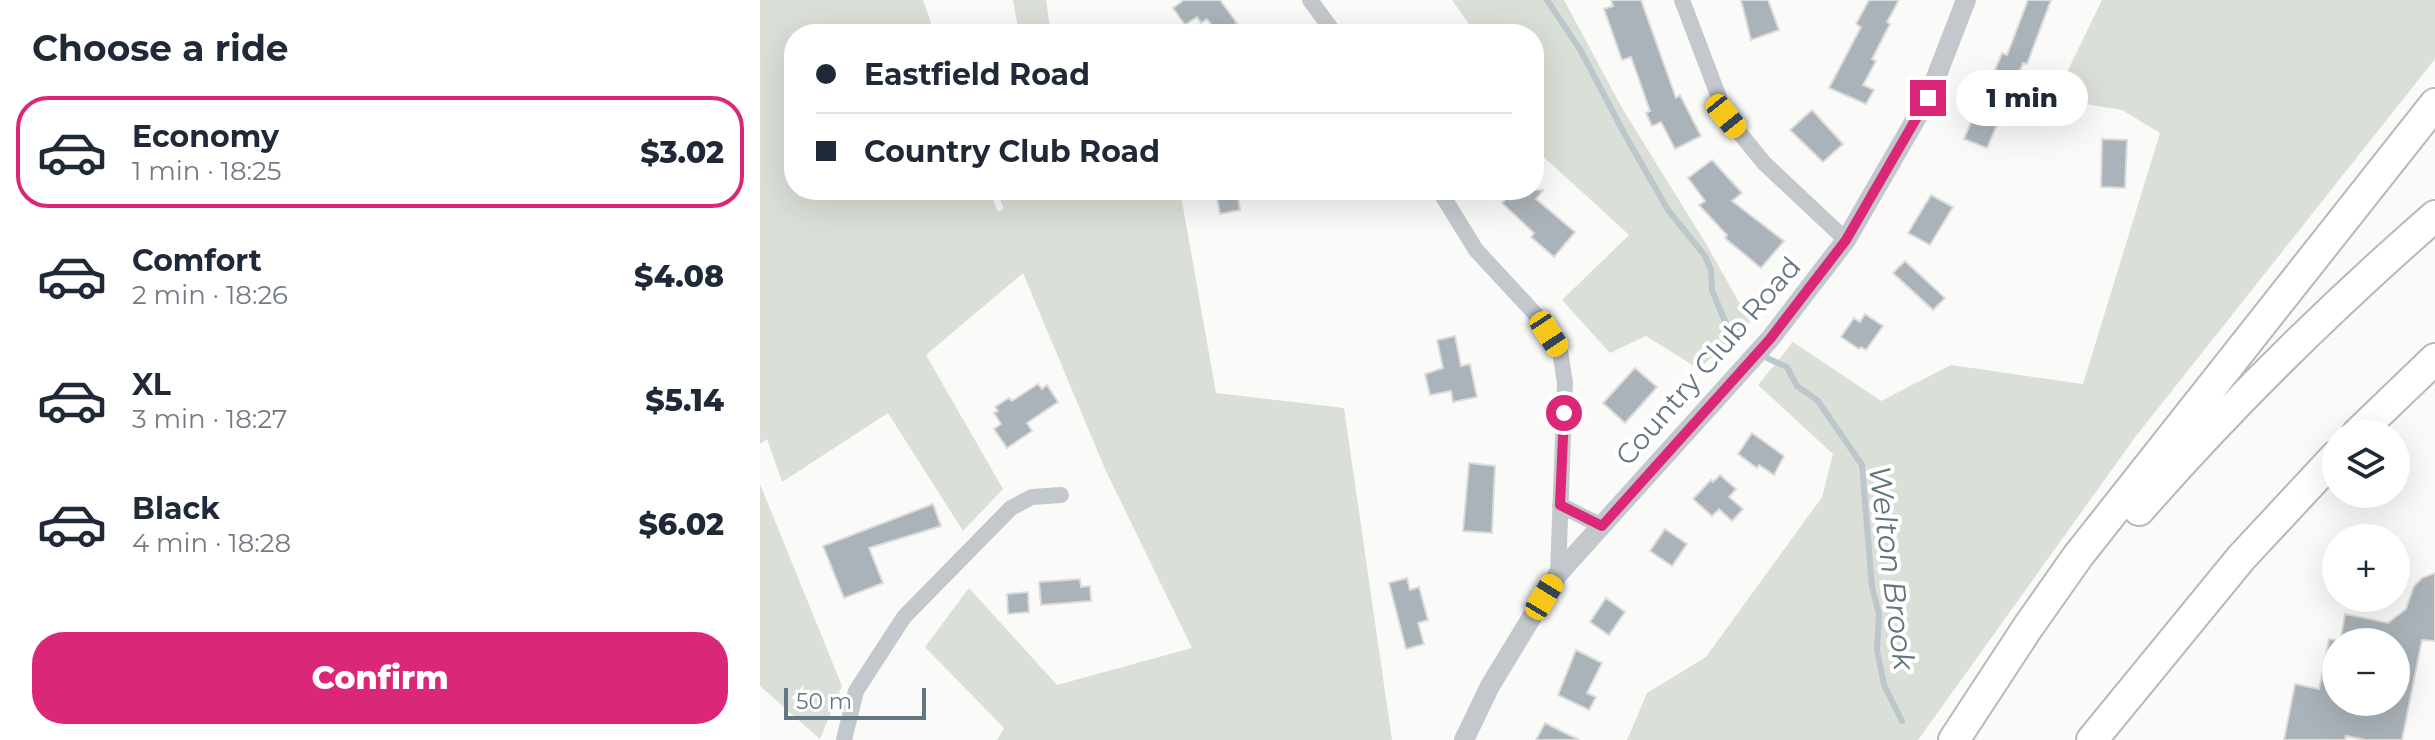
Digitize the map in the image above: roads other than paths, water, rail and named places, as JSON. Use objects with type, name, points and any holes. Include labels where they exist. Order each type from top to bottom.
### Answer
[{"type":"highway","points":[[1955,740],[2078,556],[2435,104]]},
{"type":"highway","points":[[1955,740],[2037,632],[2161,485],[2289,352],[2435,216]]},
{"type":"highway","points":[[2372,420],[2435,359]]},
{"type":"highway","points":[[2092,740],[2241,558],[2322,471]]},
{"type":"street","points":[[1310,0],[1328,24]]},
{"type":"street","points":[[1682,0],[1726,116],[1764,163],[1846,240]]},
{"type":"street","name":"Country Club Road","points":[[1464,740],[1490,686],[1558,574],[1770,339],[1846,240],[1928,98],[1966,0]]},
{"type":"street","points":[[1445,200],[1476,250],[1538,317],[1560,351],[1565,383],[1558,574]]},
{"type":"street","points":[[844,740],[856,691],[904,617],[1011,508],[1032,497],[1061,495]]},
{"type":"street","points":[[1560,505],[1602,526]]},
{"type":"waterway","name":"Welton Brook","points":[[1547,0],[1581,51],[1668,210],[1705,256],[1711,270],[1712,290],[1731,336]]},
{"type":"waterway","name":"Welton Brook","points":[[1767,358],[1787,367],[1797,386],[1818,401],[1862,465],[1872,587],[1879,614],[1877,650],[1884,685],[1902,721]]}]
